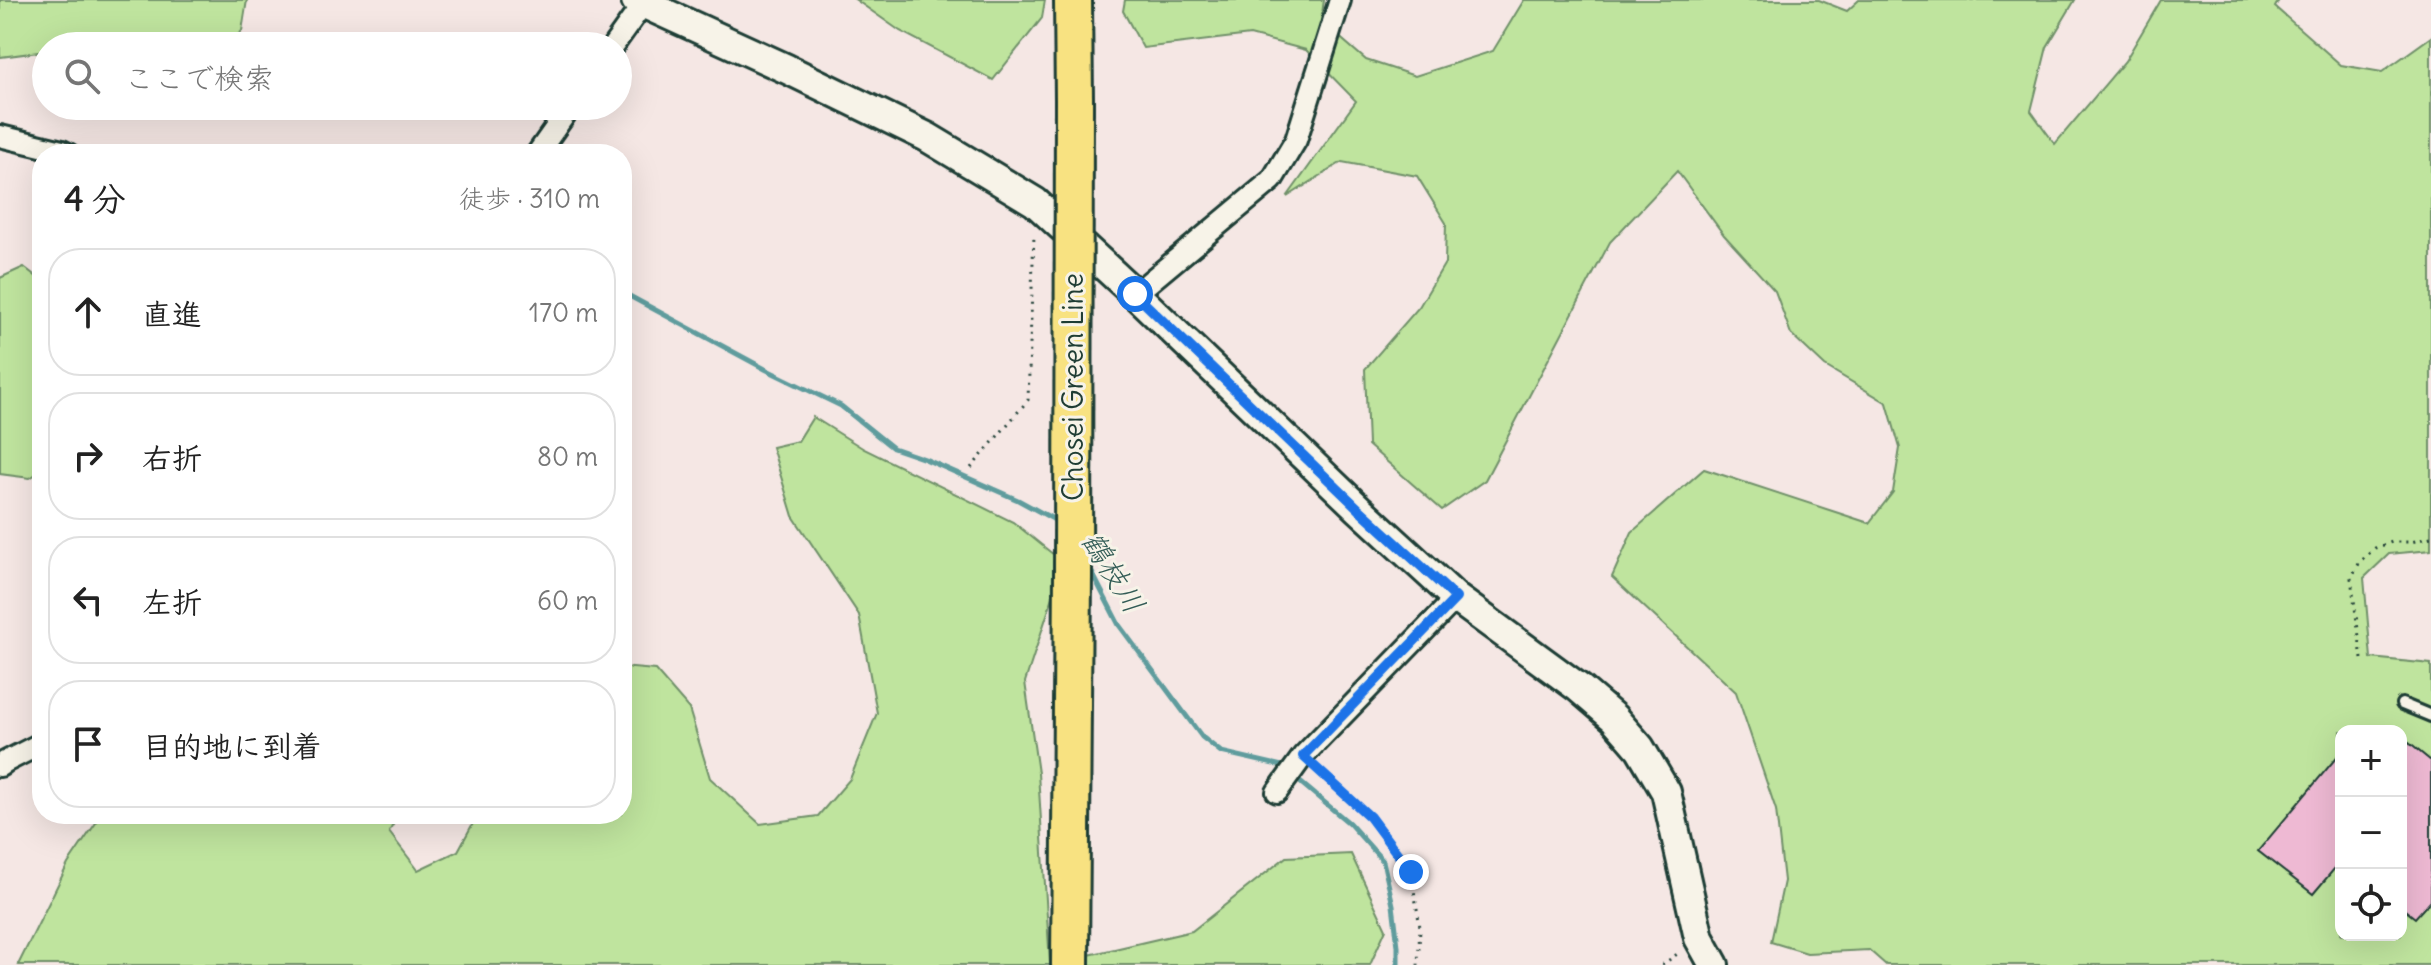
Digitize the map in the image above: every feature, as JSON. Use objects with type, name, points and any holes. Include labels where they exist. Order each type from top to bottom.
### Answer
[{"type":"highway","name":"Chosei Green Line","points":[[1070,965],[1073,0]]},
{"type":"street","points":[[1135,294],[1272,180],[1296,140],[1340,0]]},
{"type":"street","points":[[622,32],[640,2],[927,137],[1035,202],[1456,598],[1579,688],[1614,718],[1640,748],[1666,792],[1699,938],[1714,965]]},
{"type":"street","points":[[544,144],[561,120]]},
{"type":"street","points":[[0,136],[33,144]]},
{"type":"street","points":[[1277,792],[1303,756],[1456,598]]},
{"type":"street","points":[[0,766],[32,748]]},
{"type":"lane","points":[[2402,704],[2431,716]]},
{"type":"path","points":[[971,468],[1028,400],[1035,202]]},
{"type":"path","points":[[2362,659],[2351,578],[2360,562],[2375,548],[2392,542],[2411,542],[2431,537]]},
{"type":"path","points":[[1303,756],[1370,817],[1411,872],[1420,927],[1418,965]]},
{"type":"green space","points":[[0,0],[247,0],[241,32],[32,32],[32,53],[0,57]]},
{"type":"green space","points":[[856,0],[1045,0],[1042,18],[993,80],[900,31]]},
{"type":"green space","points":[[1125,0],[1324,0],[1321,21],[1366,60],[1415,76],[1493,51],[1524,0],[1819,0],[1847,11],[1859,0],[2075,0],[2047,47],[2031,111],[2055,144],[2125,61],[2161,0],[2279,0],[2275,7],[2341,65],[2382,72],[2431,37],[2431,550],[2389,554],[2364,578],[2371,658],[2431,664],[2431,965],[1886,965],[1869,950],[1807,953],[1771,942],[1784,881],[1776,810],[1736,692],[1612,577],[1632,532],[1704,469],[1869,523],[1893,492],[1900,448],[1887,403],[1825,366],[1791,334],[1775,291],[1724,235],[1677,171],[1610,242],[1485,480],[1442,510],[1368,445],[1365,369],[1419,307],[1445,263],[1446,223],[1417,176],[1342,162],[1287,197],[1356,101],[1306,50],[1250,35],[1143,48],[1123,11]]},
{"type":"green space","points":[[24,267],[32,273],[30,478],[0,474],[0,278]]},
{"type":"green space","points":[[813,417],[864,449],[1013,522],[1064,563],[1025,682],[1038,773],[1050,964],[1192,931],[1286,857],[1351,854],[1386,929],[1370,965],[18,965],[68,864],[95,824],[393,824],[389,832],[418,870],[458,851],[473,824],[632,824],[632,668],[655,670],[689,709],[710,778],[760,824],[818,816],[850,779],[877,713],[859,615],[793,516],[772,447],[798,441]]},
{"type":"building","points":[[2409,743],[2431,761],[2431,900],[2415,918],[2407,912]]},
{"type":"building","points":[[2335,759],[2335,868],[2313,894],[2258,851]]},
{"type":"waterway","name":"鶴枝川","points":[[632,297],[841,406],[893,448],[1018,500],[1053,519],[1059,527]]},
{"type":"waterway","name":"鶴枝川","points":[[1087,563],[1119,625],[1202,737],[1221,752],[1282,766],[1287,770]]},
{"type":"waterway","name":"鶴枝川","points":[[1294,777],[1349,823],[1383,861],[1393,905],[1398,965]]},
{"type":"route","points":[[1135,294],[1456,598],[1303,756],[1370,817],[1411,872]]}]
